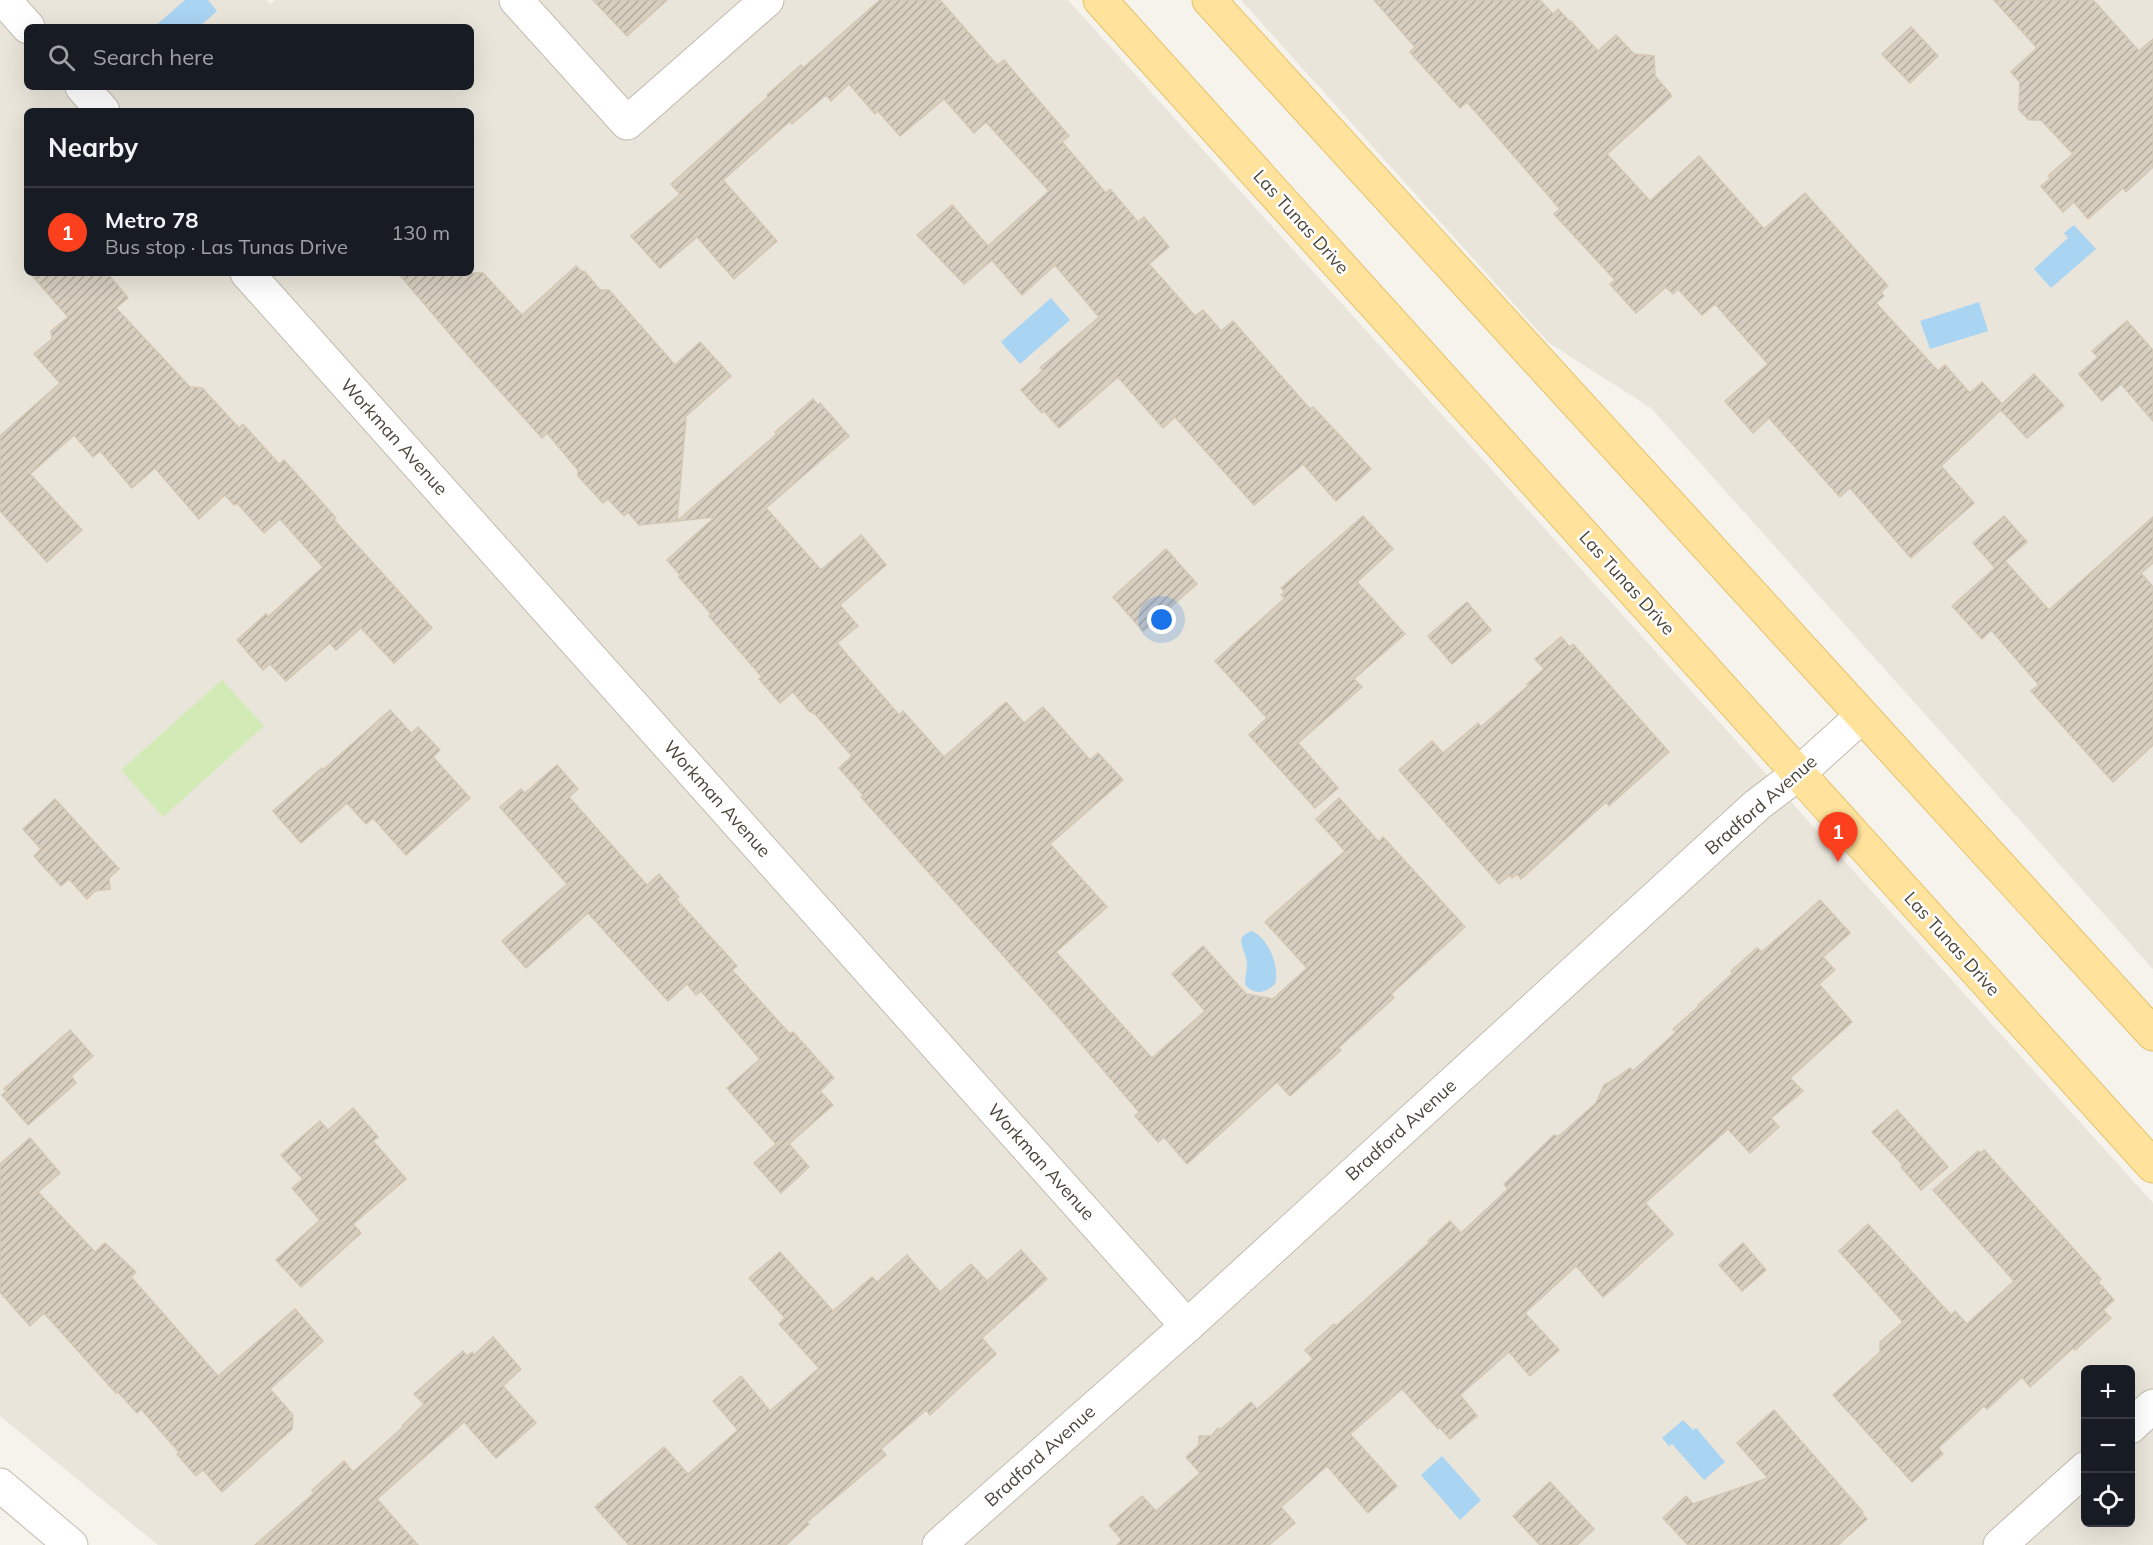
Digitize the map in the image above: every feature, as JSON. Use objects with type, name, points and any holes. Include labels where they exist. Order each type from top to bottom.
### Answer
[{"type":"main road","name":"Las Tunas Drive","points":[[1100,0],[2153,1166]]},
{"type":"main road","points":[[1209,0],[2153,1034]]},
{"type":"street","points":[[4,0],[25,24]]},
{"type":"street","points":[[516,0],[627,123],[767,0]]},
{"type":"street","points":[[85,90],[100,108]]},
{"type":"street","name":"Workman Avenue","points":[[250,276],[1186,1326]]},
{"type":"street","name":"Bradford Avenue","points":[[939,1545],[1186,1326],[1757,805],[1799,773],[1862,716]]},
{"type":"street","points":[[2135,1422],[2153,1406]]},
{"type":"street","points":[[2000,1545],[2081,1472]]},
{"type":"street","points":[[0,1485],[71,1545]]},
{"type":"shaded area","points":[[0,0],[267,0],[271,4],[275,0],[1068,0],[2153,1203],[2153,1545],[158,1545],[0,1416]]},
{"type":"shaded area","points":[[1241,0],[2153,0],[2153,969],[1651,408],[1549,343]]},
{"type":"green space","points":[[222,680],[264,726],[163,817],[121,770]]},
{"type":"water","points":[[185,0],[208,0],[217,11],[202,24],[157,24]]},
{"type":"water","points":[[2074,225],[2096,249],[2051,288],[2034,269],[2068,238],[2064,233]]},
{"type":"water","points":[[1051,298],[1070,320],[1020,364],[1001,342]]},
{"type":"water","points":[[1979,302],[1988,331],[1930,349],[1920,321]]},
{"type":"water","points":[[1252,931],[1268,947],[1276,970],[1275,984],[1259,992],[1248,988],[1245,984],[1247,964],[1241,941],[1242,937]]},
{"type":"water","points":[[1683,1420],[1693,1430],[1696,1428],[1725,1462],[1704,1480],[1672,1444],[1669,1446],[1662,1438]]},
{"type":"water","points":[[1442,1456],[1481,1500],[1460,1520],[1421,1475]]},
{"type":"building","points":[[593,0],[667,0],[627,36]]},
{"type":"building","points":[[880,0],[940,0],[997,65],[1004,60],[1069,136],[1062,142],[1106,193],[1110,189],[1138,222],[1144,217],[1169,247],[1149,264],[1195,316],[1203,310],[1221,331],[1233,321],[1310,409],[1313,407],[1371,469],[1336,501],[1303,464],[1254,505],[1175,417],[1163,428],[1118,377],[1059,428],[1021,390],[1043,370],[1040,368],[1099,317],[1055,265],[1022,295],[992,260],[964,284],[917,235],[952,205],[988,246],[1049,191],[986,122],[974,133],[944,99],[900,136],[878,111],[875,114],[849,84],[831,101],[826,95],[792,124],[790,121],[723,180],[777,241],[734,279],[697,237],[660,268],[631,236],[680,194],[671,184],[801,65],[803,68]]},
{"type":"building","points":[[1374,0],[1540,0],[1553,14],[1558,9],[1598,51],[1616,35],[1634,54],[1654,56],[1655,76],[1672,96],[1607,154],[1650,201],[1699,156],[1764,229],[1805,193],[1888,286],[1881,292],[1884,296],[1876,303],[1938,371],[1945,365],[1970,393],[1982,382],[2002,404],[2034,374],[2064,406],[2027,438],[2001,410],[1941,466],[1974,503],[1911,558],[1850,488],[1840,497],[1769,418],[1753,433],[1725,401],[1768,364],[1715,304],[1702,315],[1678,289],[1673,294],[1666,287],[1636,313],[1610,284],[1615,280],[1554,214],[1560,209],[1467,102],[1460,108],[1410,52],[1415,47]]},
{"type":"building","points":[[1994,0],[2093,0],[2139,51],[2153,39],[2153,167],[2126,192],[2123,188],[2088,219],[2074,202],[2063,212],[2041,186],[2051,178],[2048,176],[2073,154],[2041,120],[2029,120],[2019,110],[2020,82],[2011,72],[2037,48]]},
{"type":"building","points":[[1911,27],[1938,56],[1910,83],[1882,54]]},
{"type":"building","points":[[576,266],[582,272],[584,271],[600,290],[609,290],[675,365],[700,342],[731,376],[685,417],[677,521],[639,525],[628,512],[624,516],[608,499],[603,503],[578,476],[578,470],[547,433],[542,438],[401,276],[474,276],[474,273],[483,273],[522,315]]},
{"type":"building","points":[[33,276],[110,276],[128,298],[116,308],[190,387],[202,388],[239,428],[243,424],[279,464],[284,460],[336,518],[334,520],[432,628],[394,663],[361,628],[336,650],[330,643],[286,681],[270,664],[263,670],[237,640],[266,614],[268,617],[323,567],[280,519],[264,533],[237,503],[234,505],[225,495],[199,519],[155,468],[132,488],[100,451],[93,457],[74,435],[30,474],[82,530],[47,562],[0,511],[0,436],[60,383],[34,354],[52,339],[51,331],[68,317]]},
{"type":"building","points":[[2127,321],[2153,350],[2153,421],[2121,384],[2102,401],[2079,374],[2098,357],[2092,351]]},
{"type":"building","points":[[813,399],[818,405],[820,403],[849,436],[766,508],[821,570],[861,535],[886,565],[840,605],[858,626],[837,643],[899,715],[903,711],[944,757],[1006,702],[1024,723],[1043,707],[1090,760],[1098,753],[1123,780],[1050,844],[1107,907],[1056,952],[1152,1058],[1205,1011],[1172,974],[1203,946],[1246,994],[1273,999],[1307,968],[1265,922],[1345,851],[1316,819],[1339,798],[1379,842],[1383,837],[1465,927],[1391,994],[1394,998],[1338,1048],[1341,1050],[1290,1096],[1277,1082],[1187,1164],[1164,1137],[1158,1142],[1135,1116],[1139,1112],[1060,1019],[861,797],[863,795],[839,768],[852,756],[793,692],[780,703],[759,679],[762,677],[709,616],[711,614],[667,560],[715,517],[677,521],[777,434],[775,432]]},
{"type":"building","points":[[1363,516],[1393,549],[1357,582],[1405,634],[1354,679],[1362,687],[1298,743],[1338,788],[1315,808],[1249,735],[1267,718],[1215,661],[1285,598],[1281,595],[1285,592],[1281,588]]},
{"type":"building","points":[[2004,516],[2027,542],[2005,561],[2049,610],[2153,517],[2153,563],[2141,573],[2153,587],[2153,745],[2113,782],[2031,691],[2039,685],[1991,630],[1982,639],[1952,606],[1995,568],[1973,543]]},
{"type":"building","points":[[1166,549],[1197,584],[1143,631],[1113,597]]},
{"type":"building","points":[[1467,602],[1491,630],[1452,664],[1428,636]]},
{"type":"building","points":[[1561,637],[1570,647],[1573,644],[1669,752],[1609,806],[1606,802],[1521,879],[1517,874],[1512,878],[1510,875],[1499,884],[1399,770],[1432,741],[1443,753],[1478,723],[1481,727],[1544,669],[1535,659]]},
{"type":"building","points":[[390,710],[411,733],[418,727],[440,750],[433,757],[470,798],[406,855],[373,818],[366,824],[347,803],[301,843],[273,811]]},
{"type":"building","points":[[557,765],[578,789],[569,797],[647,885],[659,874],[679,897],[676,899],[737,966],[732,970],[834,1078],[820,1091],[833,1105],[789,1144],[809,1167],[781,1193],[754,1163],[776,1144],[727,1088],[760,1059],[701,991],[696,995],[687,984],[668,1001],[588,913],[526,968],[502,941],[567,884],[500,807],[521,789],[525,793]]},
{"type":"building","points":[[55,799],[119,869],[109,878],[110,889],[95,891],[87,899],[69,879],[61,886],[34,856],[41,849],[23,829]]},
{"type":"building","points":[[1820,900],[1850,933],[1823,957],[1835,970],[1819,984],[1852,1022],[1790,1078],[1803,1091],[1771,1118],[1779,1127],[1750,1153],[1728,1129],[1645,1203],[1673,1234],[1625,1278],[1603,1297],[1576,1266],[1525,1313],[1559,1350],[1530,1376],[1509,1352],[1460,1395],[1477,1416],[1450,1439],[1402,1389],[1350,1434],[1397,1486],[1368,1513],[1327,1466],[1281,1507],[1295,1523],[1269,1545],[1117,1545],[1122,1540],[1109,1525],[1142,1496],[1156,1511],[1200,1473],[1186,1457],[1199,1445],[1199,1436],[1211,1436],[1251,1402],[1257,1409],[1313,1359],[1305,1350],[1334,1324],[1336,1326],[1430,1242],[1428,1241],[1450,1221],[1461,1233],[1508,1189],[1504,1184],[1554,1135],[1559,1136],[1596,1103],[1604,1085],[1630,1068],[1633,1071],[1676,1032],[1673,1029],[1733,973],[1731,971],[1757,948],[1762,952]]},
{"type":"building","points":[[70,1030],[93,1056],[71,1076],[76,1083],[28,1125],[2,1095],[7,1091],[4,1089]]},
{"type":"building","points":[[353,1108],[378,1137],[373,1141],[406,1179],[353,1224],[361,1233],[301,1287],[276,1260],[320,1220],[292,1188],[303,1179],[281,1155],[320,1121],[328,1130]]},
{"type":"building","points":[[1897,1110],[1948,1167],[1921,1190],[1901,1167],[1903,1165],[1872,1132]]},
{"type":"building","points":[[30,1138],[60,1173],[38,1192],[95,1252],[105,1243],[136,1272],[131,1277],[218,1376],[295,1309],[323,1341],[270,1389],[293,1415],[292,1429],[222,1492],[203,1470],[196,1476],[177,1454],[179,1452],[141,1409],[137,1413],[118,1392],[116,1393],[44,1313],[30,1326],[0,1292],[0,1164]]},
{"type":"building","points":[[1984,1150],[2101,1279],[2098,1282],[2114,1300],[2103,1310],[2111,1318],[2075,1350],[2073,1348],[2030,1387],[2022,1377],[1987,1409],[1984,1406],[1938,1448],[1943,1454],[1912,1482],[1833,1395],[1880,1352],[1880,1342],[1903,1322],[1839,1251],[1868,1224],[1951,1315],[1955,1311],[1967,1324],[2014,1281],[1933,1190],[1978,1151],[1980,1153]]},
{"type":"building","points":[[1743,1243],[1766,1270],[1742,1291],[1719,1265]]},
{"type":"building","points":[[1021,1250],[1047,1279],[982,1338],[996,1354],[930,1415],[926,1410],[881,1449],[886,1455],[807,1522],[809,1524],[786,1545],[629,1545],[595,1507],[664,1447],[688,1474],[738,1430],[713,1401],[741,1376],[770,1411],[819,1368],[779,1324],[785,1318],[749,1278],[780,1252],[833,1311],[872,1277],[877,1282],[907,1255],[940,1292],[971,1264],[987,1281]]},
{"type":"building","points":[[493,1337],[521,1369],[503,1386],[536,1423],[496,1458],[464,1422],[377,1499],[418,1545],[255,1545],[314,1493],[312,1490],[344,1461],[353,1472],[403,1427],[424,1404],[414,1394],[463,1351],[467,1356],[472,1352],[474,1355]]},
{"type":"building","points":[[1774,1410],[1867,1519],[1838,1545],[1688,1545],[1663,1518],[1686,1496],[1693,1504],[1768,1478],[1737,1443]]},
{"type":"building","points":[[1550,1482],[1594,1529],[1577,1545],[1540,1545],[1513,1516]]},
{"type":"place","name":"Metro 78","points":[[1838,862]]}]
